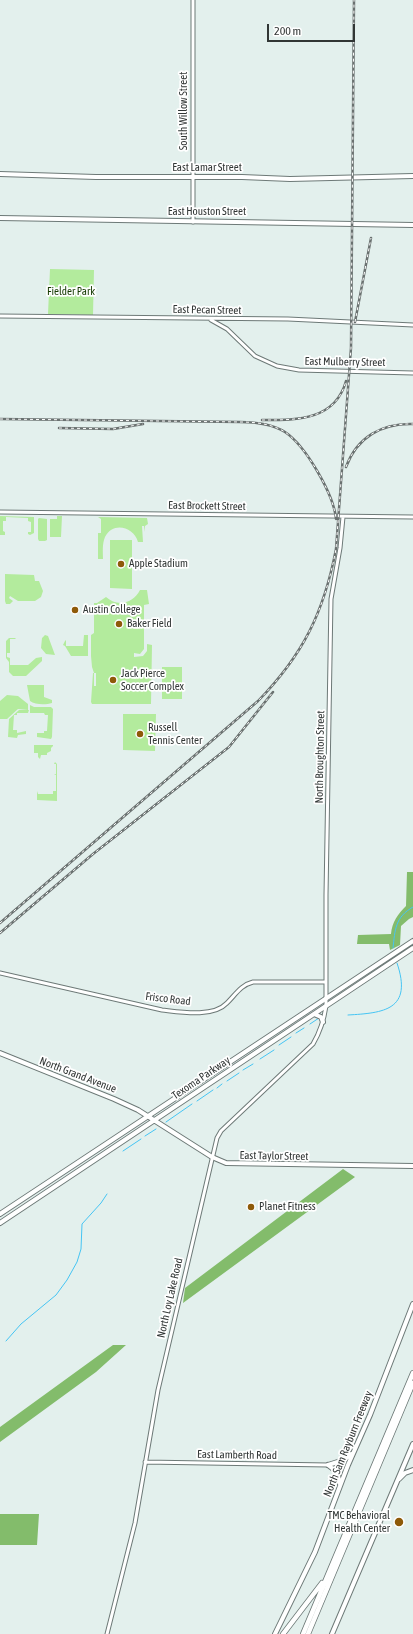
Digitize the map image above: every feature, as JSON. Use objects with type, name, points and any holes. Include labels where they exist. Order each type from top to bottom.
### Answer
[{"type":"highway","points":[[303,1634],[413,1373]]},
{"type":"highway","points":[[308,1634],[413,1383]]},
{"type":"highway","points":[[283,1634],[327,1575]]},
{"type":"main road","name":"East Lamar Street","points":[[0,174],[96,177],[290,179],[413,176]]},
{"type":"main road","name":"East Houston Street","points":[[0,218],[413,225]]},
{"type":"main road","name":"Texoma Parkway","points":[[0,1214],[413,941]]},
{"type":"main road","points":[[406,946],[407,952]]},
{"type":"main road","name":"Texoma Parkway","points":[[0,1223],[413,948]]},
{"type":"main road","points":[[314,1014],[321,1017],[323,1022]]},
{"type":"main road","name":"North Grand Avenue","points":[[0,1053],[119,1100],[148,1116]]},
{"type":"main road","name":"East Taylor Street","points":[[148,1116],[212,1157],[226,1163],[413,1166]]},
{"type":"main road","name":"North Sam Rayburn Freeway","points":[[276,1634],[315,1552],[340,1485],[370,1415],[413,1304]]},
{"type":"main road","points":[[412,1445],[413,1455]]},
{"type":"main road","points":[[332,1634],[412,1445]]},
{"type":"main road","points":[[328,1465],[344,1460],[354,1451]]},
{"type":"main road","points":[[328,1465],[337,1472],[340,1485]]},
{"type":"main road","points":[[396,1482],[406,1472],[413,1470]]},
{"type":"street","name":"South Willow Street","points":[[193,0],[193,222]]},
{"type":"street","name":"East Pecan Street","points":[[0,316],[344,321],[413,325]]},
{"type":"street","name":"East Mulberry Street","points":[[208,319],[219,323],[227,329],[255,356],[277,366],[299,370],[413,372]]},
{"type":"street","name":"East Brockett Street","points":[[0,512],[413,517]]},
{"type":"street","name":"North Broughton Street","points":[[326,1006],[325,982],[331,599],[340,548],[343,517]]},
{"type":"street","name":"Frisco Road","points":[[0,973],[154,1008],[180,1012],[211,1012],[220,1009],[244,984],[253,982],[325,982]]},
{"type":"street","name":"North Loy Lake Road","points":[[107,1634],[132,1537],[160,1384],[217,1138],[221,1131],[313,1044],[323,1022],[326,1006]]},
{"type":"street","name":"East Lamberth Road","points":[[145,1462],[328,1465]]},
{"type":"green space","name":"Fielder Park","points":[[50,269],[94,270],[93,315],[48,314]]},
{"type":"green space","points":[[0,516],[34,517],[34,533],[30,535],[28,534],[28,532],[31,532],[31,522],[28,521],[28,518],[6,517],[6,521],[3,521],[3,531],[5,532],[5,535],[0,535]]},
{"type":"green space","points":[[57,516],[62,516],[61,537],[50,537],[50,519],[57,519]]},
{"type":"green space","points":[[98,517],[147,518],[148,524],[145,526],[144,532],[144,526],[142,526],[143,542],[138,542],[136,537],[128,530],[123,528],[113,529],[104,540],[103,559],[98,559],[98,533],[101,533],[101,519]]},
{"type":"green space","points":[[39,518],[47,519],[47,540],[45,541],[39,541],[38,539]]},
{"type":"green space","name":"Apple Stadium","points":[[110,540],[132,540],[132,589],[110,588]]},
{"type":"green space","points":[[5,574],[34,575],[35,581],[39,581],[43,591],[41,597],[35,601],[18,601],[10,596],[9,598],[13,601],[10,604],[6,604]]},
{"type":"green space","points":[[140,590],[147,590],[149,604],[144,605],[144,649],[140,654],[134,653],[134,657],[143,656],[147,651],[147,644],[152,645],[151,704],[92,704],[94,673],[91,656],[91,635],[94,633],[94,611],[103,605],[94,605],[94,603],[97,603],[106,597],[120,603],[129,601],[137,595]],"holes":[[[94,673],[96,673],[96,686],[94,686]]]},
{"type":"green space","points":[[45,635],[48,636],[55,655],[46,654],[41,648],[42,638]]},
{"type":"green space","points":[[84,635],[88,635],[88,656],[71,656],[63,645],[65,641],[66,640],[66,646],[83,646]]},
{"type":"green space","points":[[9,638],[16,639],[10,639],[10,653],[7,653],[7,657],[10,658],[10,665],[28,665],[36,658],[42,657],[42,661],[26,676],[13,676],[9,672],[9,662],[6,658],[6,641]]},
{"type":"green space","points":[[162,667],[182,667],[182,699],[162,699]]},
{"type":"green space","points":[[27,685],[44,685],[44,697],[52,700],[52,703],[41,704],[30,701]]},
{"type":"green space","points":[[7,695],[18,696],[28,704],[28,710],[18,709],[7,719],[0,719],[0,701]]},
{"type":"green space","points":[[30,705],[34,707],[51,707],[53,709],[51,739],[37,737],[37,733],[44,733],[44,731],[47,731],[48,715],[45,715],[44,713],[30,713]]},
{"type":"green space","points":[[19,710],[29,710],[28,713],[17,713],[17,715],[14,715],[13,730],[17,730],[17,733],[26,731],[26,734],[18,735],[17,738],[8,737],[9,719]]},
{"type":"green space","name":"Russell Tennis Center","points":[[123,714],[156,714],[155,751],[123,750]]},
{"type":"green space","points":[[34,745],[53,746],[47,755],[41,755],[40,759],[38,757],[38,753],[34,753]]},
{"type":"green space","points":[[55,762],[57,764],[57,801],[37,800],[37,791],[38,794],[53,794],[53,791],[56,791],[56,775],[54,775],[56,774]]},
{"type":"green space","points":[[407,872],[413,872],[413,917],[401,926],[400,945],[390,950],[389,944],[357,944],[358,935],[391,934],[396,918],[406,906]]},
{"type":"green space","points":[[343,1169],[355,1177],[183,1303],[185,1288]]},
{"type":"green space","points":[[113,1345],[126,1345],[96,1372],[0,1442],[0,1427]]},
{"type":"green space","points":[[0,1514],[39,1514],[37,1545],[0,1545]]},
{"type":"waterway","points":[[393,948],[397,924],[403,915],[413,907]]},
{"type":"waterway","points":[[348,1015],[373,1013],[384,1010],[392,1006],[398,1000],[401,991],[401,979],[397,963]]},
{"type":"waterway","points":[[310,1024],[319,1018]]},
{"type":"waterway","points":[[296,1033],[304,1028]]},
{"type":"waterway","points":[[279,1045],[291,1037]]},
{"type":"waterway","points":[[260,1059],[274,1050]]},
{"type":"waterway","points":[[243,1070],[253,1064]]},
{"type":"waterway","points":[[227,1081],[239,1073]]},
{"type":"waterway","points":[[217,1088],[222,1084]]},
{"type":"waterway","points":[[197,1101],[213,1090]]},
{"type":"waterway","points":[[166,1122],[192,1104]]},
{"type":"waterway","points":[[145,1136],[156,1129]]},
{"type":"waterway","points":[[123,1151],[141,1139]]},
{"type":"waterway","points":[[6,1341],[21,1324],[56,1295],[67,1280],[77,1262],[81,1249],[82,1224],[107,1194]]},
{"type":"railway","points":[[0,923],[258,701],[287,667],[299,649],[318,613],[331,572],[336,549],[351,348],[354,0]]},
{"type":"railway","points":[[355,322],[371,238]]},
{"type":"railway","points":[[262,420],[288,420],[313,416],[324,411],[333,404],[341,394],[346,381]]},
{"type":"railway","points":[[0,419],[246,422],[269,425],[285,432],[302,448],[310,459],[325,485],[336,519]]},
{"type":"railway","points":[[59,428],[113,429],[143,424]]},
{"type":"railway","points":[[346,467],[357,447],[372,434],[391,426],[413,424]]},
{"type":"railway","points":[[0,933],[93,854],[229,747],[273,692]]},
{"type":"place","name":"Apple Stadium","points":[[121,564]]},
{"type":"place","name":"Austin College","points":[[75,610]]},
{"type":"place","name":"Baker Field","points":[[119,624]]},
{"type":"place","name":"Jack Pierce Soccer Complex","points":[[113,680]]},
{"type":"place","name":"Russell Tennis Center","points":[[140,734]]},
{"type":"place","name":"Planet Fitness","points":[[251,1207]]},
{"type":"place","name":"TMC Behavioral Health Center","points":[[399,1522]]}]
